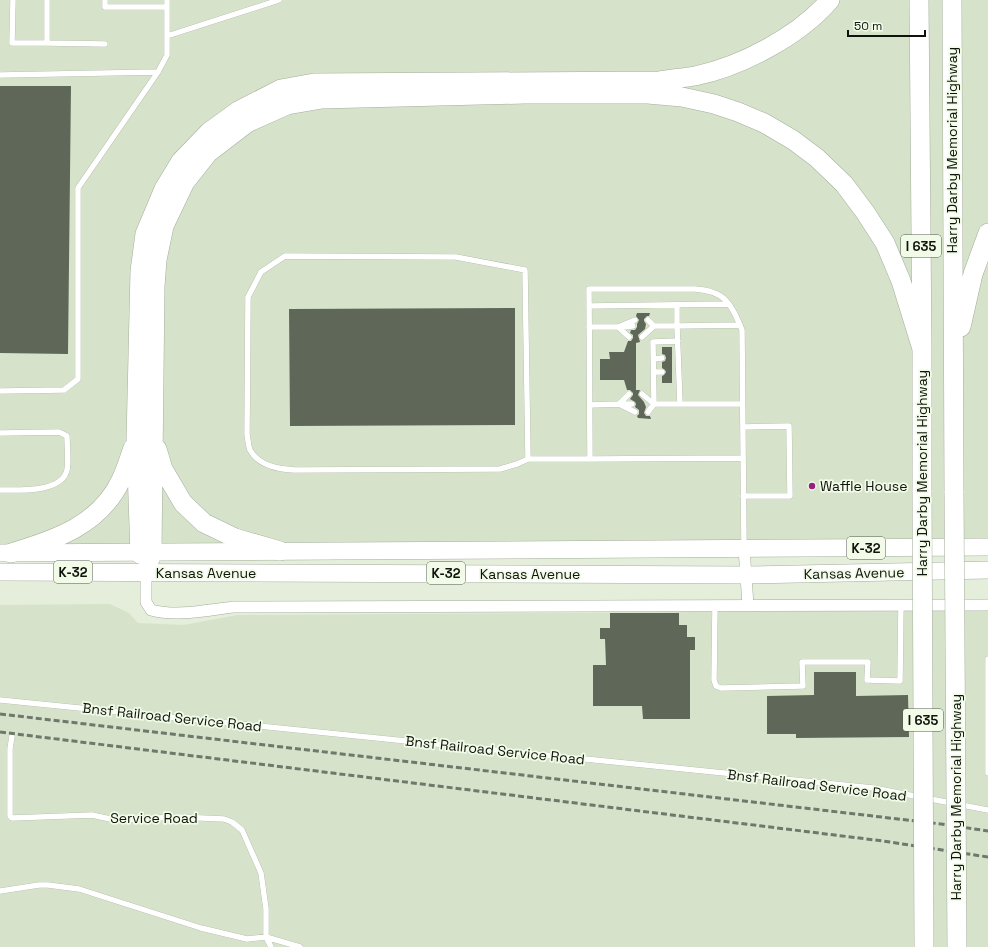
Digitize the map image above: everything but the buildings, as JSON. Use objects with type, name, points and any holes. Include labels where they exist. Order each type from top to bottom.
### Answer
[{"type":"highway","points":[[146,572],[145,439],[140,271],[145,234],[164,189],[181,161],[209,132],[238,111],[281,90],[314,83],[659,81],[696,76],[742,61],[783,40],[822,10],[830,0]]},
{"type":"highway","name":"Harry Darby Memorial Highway","points":[[919,0],[924,947]]},
{"type":"highway","name":"Harry Darby Memorial Highway","points":[[952,0],[957,947]]},
{"type":"highway","points":[[6,553],[47,542],[86,523],[107,504],[145,439],[157,260],[164,226],[185,182],[208,153],[247,123],[287,105],[322,99],[524,94],[648,94],[682,97],[714,104],[738,112],[764,123],[793,140],[817,158],[844,184],[865,212],[885,243],[901,281],[922,349]]},
{"type":"highway","points":[[953,361],[973,274],[988,233]]},
{"type":"highway","points":[[145,439],[183,503],[204,523],[236,538],[280,551]]},
{"type":"main road","name":"Kansas Avenue","points":[[6,553],[988,547]]},
{"type":"main road","name":"Kansas Avenue","points":[[0,572],[747,575],[988,570]]},
{"type":"street","points":[[744,548],[748,606]]},
{"type":"street","points":[[146,572],[146,602],[150,610],[162,613],[189,613],[234,607],[988,605]]},
{"type":"lane","points":[[13,0],[12,43],[105,44]]},
{"type":"lane","points":[[47,0],[47,43]]},
{"type":"lane","points":[[105,0],[105,7],[168,7]]},
{"type":"lane","points":[[0,391],[64,390],[78,378],[78,188],[158,72],[167,55],[167,0]]},
{"type":"lane","points":[[168,36],[279,0]]},
{"type":"lane","points":[[0,75],[158,72]]},
{"type":"lane","points":[[528,459],[525,270],[456,257],[285,256],[261,272],[248,297],[247,434],[250,449],[259,461],[276,468],[295,470],[500,469],[528,459],[742,458]]},
{"type":"lane","points":[[590,459],[589,289],[710,290],[722,297],[735,311],[742,330],[744,548]]},
{"type":"lane","points":[[589,306],[728,304]]},
{"type":"lane","points":[[677,305],[680,404]]},
{"type":"lane","points":[[618,327],[635,320]]},
{"type":"lane","points":[[648,320],[654,326]]},
{"type":"lane","points":[[646,326],[740,325]]},
{"type":"lane","points":[[589,327],[633,326]]},
{"type":"lane","points":[[642,337],[654,326]]},
{"type":"lane","points":[[618,327],[629,337]]},
{"type":"lane","points":[[648,412],[654,404],[653,342],[678,341]]},
{"type":"lane","points":[[654,359],[662,358]]},
{"type":"lane","points":[[672,358],[679,358]]},
{"type":"lane","points":[[654,372],[662,372]]},
{"type":"lane","points":[[672,372],[679,372]]},
{"type":"lane","points":[[619,404],[629,394]]},
{"type":"lane","points":[[642,394],[654,404]]},
{"type":"lane","points":[[619,404],[636,412]]},
{"type":"lane","points":[[590,405],[632,404]]},
{"type":"lane","points":[[645,404],[742,404]]},
{"type":"lane","points":[[743,427],[789,426],[790,496],[743,496]]},
{"type":"lane","points":[[0,433],[59,432],[67,436],[67,470],[63,478],[48,487],[0,490]]},
{"type":"lane","points":[[715,606],[714,680],[716,686],[721,688],[803,686],[802,662],[868,662],[868,680],[900,681],[901,606]]},
{"type":"lane","points":[[988,658],[988,773]]},
{"type":"lane","name":"Bnsf Railroad Service Road","points":[[0,700],[873,788],[988,810]]},
{"type":"lane","name":"Service Road","points":[[12,736],[10,749],[10,816],[12,818],[92,815],[115,820],[179,817],[224,819],[238,826],[242,830],[261,873],[266,909],[266,936],[271,947]]},
{"type":"lane","points":[[0,892],[44,885],[79,889],[201,928],[247,939],[266,936],[300,947]]},
{"type":"shaded area","points":[[0,0],[988,0],[988,546],[0,549]]},
{"type":"shaded area","points":[[110,604],[129,613],[138,623],[184,625],[237,615],[988,610],[988,947],[0,947],[0,605]]},
{"type":"railway","points":[[0,714],[941,824],[988,831]]},
{"type":"railway","points":[[0,732],[883,841],[988,857]]},
{"type":"place","name":"Waffle House","points":[[812,486]]}]
